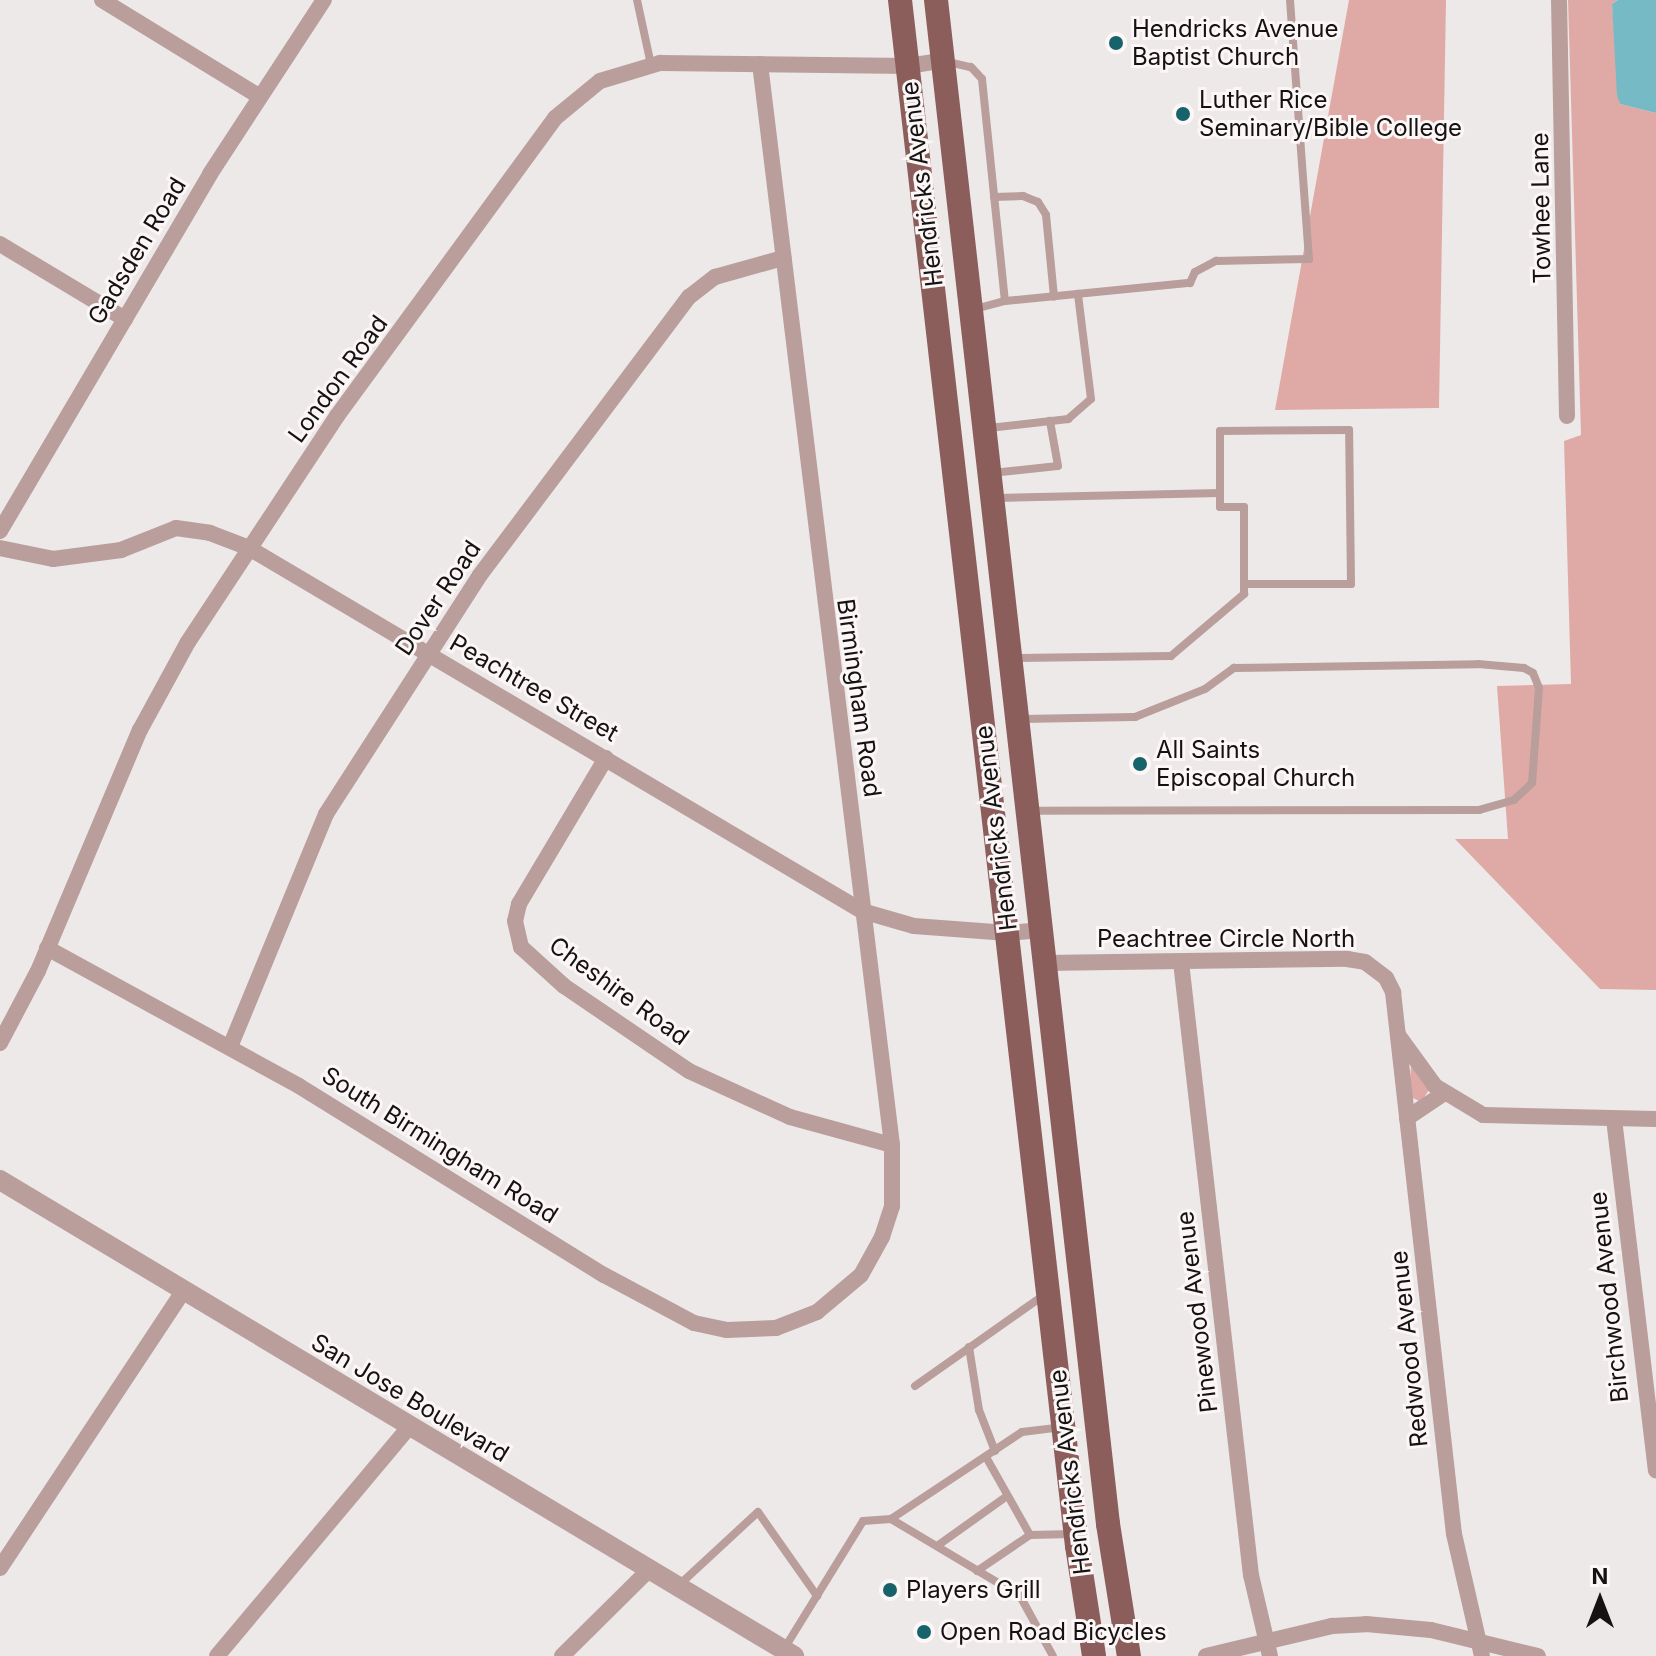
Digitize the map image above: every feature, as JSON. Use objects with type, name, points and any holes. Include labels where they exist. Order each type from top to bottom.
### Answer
[{"type":"main road","name":"Hendricks Avenue","points":[[900,0],[1075,1533],[1094,1656]]},
{"type":"main road","name":"Hendricks Avenue","points":[[936,0],[1040,930],[1129,1656]]},
{"type":"main road","points":[[937,315],[969,312]]},
{"type":"main road","points":[[959,508],[990,486]]},
{"type":"main road","points":[[983,723],[1016,719]]},
{"type":"main road","points":[[1050,1302],[1084,1307]]},
{"type":"street","points":[[102,0],[260,97]]},
{"type":"street","name":"Gadsden Road","points":[[0,531],[260,97],[324,0]]},
{"type":"street","name":"Towhee Lane","points":[[1559,0],[1567,416]]},
{"type":"street","name":"London Road","points":[[0,1043],[47,948],[140,730],[188,642],[337,416],[555,118],[600,81],[651,65],[908,66],[944,60]]},
{"type":"street","name":"Birmingham Road","points":[[760,64],[892,1145],[892,1206],[882,1237],[861,1275],[817,1312]]},
{"type":"street","points":[[0,244],[125,319]]},
{"type":"street","name":"Dover Road","points":[[230,1047],[326,814],[480,575],[689,297],[715,277],[783,258]]},
{"type":"street","name":"Peachtree Street","points":[[0,548],[43,559],[98,556],[176,528],[197,529],[249,548],[862,911],[914,926],[1008,933],[1040,930]]},
{"type":"street","name":"Cheshire Road","points":[[606,758],[519,904],[517,936],[526,954],[564,986],[689,1071],[790,1117],[892,1145]]},
{"type":"street","name":"South Birmingham Road","points":[[47,948],[230,1047],[670,1313],[710,1327],[755,1330],[817,1312]]},
{"type":"street","name":"Pinewood Avenue","points":[[1181,962],[1251,1575],[1268,1648]]},
{"type":"street","name":"Peachtree Circle North","points":[[1044,963],[1365,962],[1386,978],[1393,992],[1398,1034]]},
{"type":"street","points":[[1398,1034],[1443,1094],[1463,1107],[1506,1119],[1656,1119]]},
{"type":"street","name":"Redwood Avenue","points":[[1398,1034],[1454,1534],[1480,1649]]},
{"type":"street","points":[[1407,1118],[1443,1094]]},
{"type":"street","name":"Birchwood Avenue","points":[[1614,1119],[1656,1470]]},
{"type":"street","name":"San Jose Boulevard","points":[[0,1180],[789,1653]]},
{"type":"street","points":[[0,1568],[183,1292]]},
{"type":"street","points":[[217,1656],[409,1427]]},
{"type":"street","points":[[562,1656],[649,1570]]},
{"type":"street","points":[[1206,1656],[1268,1648],[1366,1624],[1404,1626],[1480,1649],[1538,1656]]},
{"type":"lane","points":[[969,312],[1005,301],[1190,283],[1195,272],[1216,261],[1309,259],[1290,0]]},
{"type":"lane","points":[[641,1],[651,65]]},
{"type":"lane","points":[[944,60],[971,67],[982,79],[1005,301]]},
{"type":"lane","points":[[994,197],[1023,196],[1038,202],[1046,215],[1054,297]]},
{"type":"lane","points":[[983,429],[1068,419],[1091,399],[1078,294]]},
{"type":"lane","points":[[990,486],[1058,466],[1050,421]]},
{"type":"lane","points":[[1010,658],[1171,656],[1244,594],[1244,584],[1244,507],[1220,507],[1220,431],[1349,430],[1351,584],[1244,584]]},
{"type":"lane","points":[[990,486],[1220,493]]},
{"type":"lane","points":[[1016,719],[1135,717],[1205,689],[1234,668],[1478,664],[1524,668],[1533,673],[1539,688],[1532,783],[1514,800],[1479,810],[1027,811]]},
{"type":"lane","points":[[915,1386],[969,1347],[1050,1302]]},
{"type":"lane","points":[[969,1347],[979,1410],[995,1451]]},
{"type":"lane","points":[[789,1653],[817,1596],[863,1521],[891,1519],[1022,1432],[1063,1427]]},
{"type":"lane","points":[[986,1457],[1030,1535]]},
{"type":"lane","points":[[937,1546],[1007,1496]]},
{"type":"lane","points":[[677,1586],[758,1512],[817,1596]]},
{"type":"lane","points":[[891,1519],[1020,1596],[1051,1653],[1038,1656]]},
{"type":"lane","points":[[977,1571],[1030,1535],[1075,1533]]},
{"type":"shaded area","points":[[1349,0],[1446,0],[1439,408],[1275,410]]},
{"type":"shaded area","points":[[1568,0],[1618,0],[1612,4],[1620,104],[1656,113],[1656,990],[1600,989],[1455,839],[1508,839],[1497,686],[1571,684],[1564,441],[1581,435]]},
{"type":"shaded area","points":[[1411,1066],[1429,1090],[1421,1102],[1409,1096]]},
{"type":"water","points":[[1618,0],[1656,0],[1656,113],[1620,104],[1612,4]]},
{"type":"place","name":"Hendricks Avenue Baptist Church","points":[[1116,43]]},
{"type":"place","name":"Luther Rice Seminary/Bible College","points":[[1183,114]]},
{"type":"place","name":"All Saints Episcopal Church","points":[[1140,764]]},
{"type":"place","name":"Players Grill","points":[[890,1590]]},
{"type":"place","name":"Open Road Bicycles","points":[[924,1632]]}]
